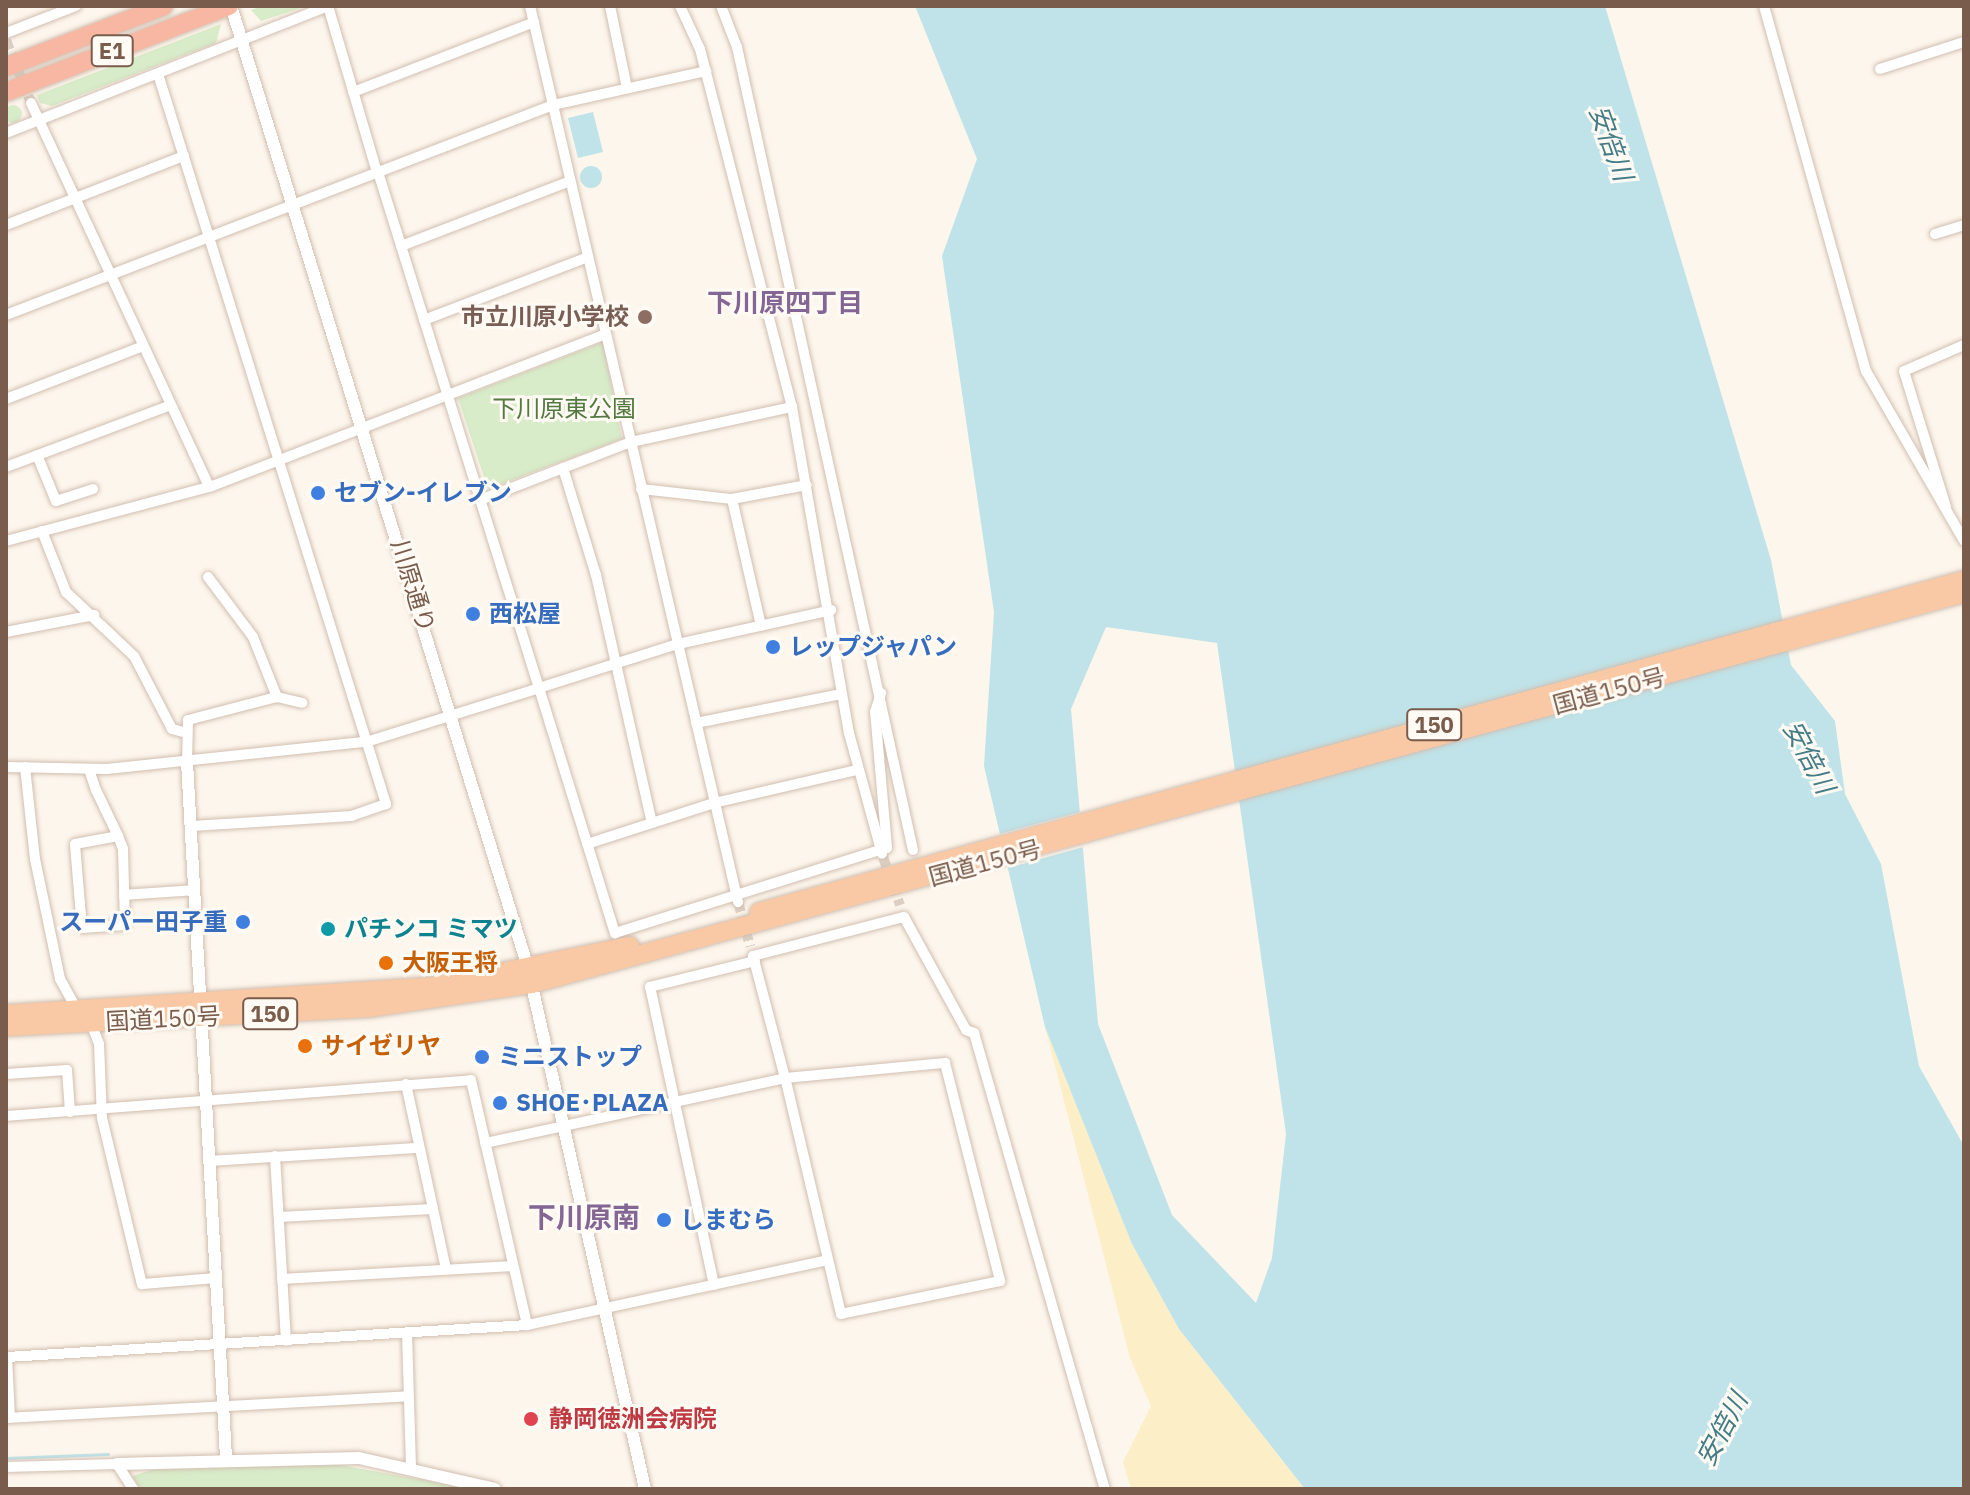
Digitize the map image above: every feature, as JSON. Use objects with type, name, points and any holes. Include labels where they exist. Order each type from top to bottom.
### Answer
[{"type":"highway","name":"E1","points":[[6,67],[164,6]]},
{"type":"highway","name":"E1","points":[[6,92],[226,7]]},
{"type":"highway","name":"国道150号","points":[[6,1027],[530,976],[928,872],[1954,592],[1964,578]]},
{"type":"highway","name":"国道150号","points":[[6,1014],[84,1017]]},
{"type":"street","points":[[6,33],[76,6]]},
{"type":"street","points":[[6,133],[328,6],[615,933],[882,854]]},
{"type":"street","points":[[530,6],[737,898]]},
{"type":"street","points":[[610,6],[627,88]]},
{"type":"street","points":[[680,6],[706,71],[792,407],[831,610],[841,694],[857,770],[882,854]]},
{"type":"street","points":[[721,6],[737,47],[913,850]]},
{"type":"street","points":[[1764,6],[1866,371],[1964,541]]},
{"type":"street","name":"川原通り","points":[[226,7],[242,40],[453,715],[530,976],[567,1125],[645,1489]]},
{"type":"street","points":[[353,92],[534,22]]},
{"type":"street","points":[[1880,69],[1964,42]]},
{"type":"street","points":[[6,315],[553,105],[706,71]]},
{"type":"street","points":[[158,74],[366,742],[383,810],[192,826]]},
{"type":"street","points":[[31,103],[209,487]]},
{"type":"street","points":[[6,225],[184,156]]},
{"type":"street","points":[[401,246],[570,181]]},
{"type":"street","points":[[1935,234],[1964,225]]},
{"type":"street","points":[[424,320],[588,257]]},
{"type":"street","points":[[6,541],[209,487],[605,334]]},
{"type":"street","points":[[1945,509],[1904,371],[1964,345]]},
{"type":"street","points":[[6,399],[143,346]]},
{"type":"street","points":[[6,467],[171,405]]},
{"type":"street","points":[[480,500],[631,442],[792,407]]},
{"type":"street","points":[[37,455],[56,501],[93,489]]},
{"type":"street","points":[[563,468],[616,664],[652,823]]},
{"type":"street","points":[[641,489],[732,499],[807,485]]},
{"type":"street","points":[[732,499],[761,626]]},
{"type":"street","points":[[42,531],[59,583],[134,656],[172,729],[183,732]]},
{"type":"street","points":[[208,577],[253,637],[277,697]]},
{"type":"street","points":[[6,767],[89,769],[187,762],[366,742],[678,644],[831,610]]},
{"type":"street","points":[[6,632],[94,615]]},
{"type":"street","points":[[881,693],[875,712],[882,854]]},
{"type":"street","points":[[696,723],[841,694]]},
{"type":"street","points":[[226,1458],[203,1010],[183,732],[192,718],[277,697],[302,703]]},
{"type":"street","points":[[25,767],[31,843],[60,979],[84,1017],[142,1284],[217,1278]]},
{"type":"street","points":[[89,769],[118,836],[125,925],[82,928],[75,844],[118,836]]},
{"type":"street","points":[[587,844],[714,803],[857,770]]},
{"type":"street","points":[[124,895],[195,890]]},
{"type":"street","points":[[900,905],[966,1030],[974,1033],[1105,1489]]},
{"type":"street","points":[[714,1285],[650,987],[753,954],[904,917]]},
{"type":"street","points":[[485,1143],[785,1078],[945,1063],[1000,1281],[841,1314],[785,1078],[753,954]]},
{"type":"street","points":[[6,1074],[67,1070],[70,1112]]},
{"type":"street","points":[[6,1116],[102,1110],[207,1096],[471,1080],[527,1325]]},
{"type":"street","points":[[406,1084],[446,1269]]},
{"type":"street","points":[[210,1161],[419,1148]]},
{"type":"street","points":[[275,1156],[286,1341]]},
{"type":"street","points":[[279,1217],[433,1209]]},
{"type":"street","points":[[408,1396],[8,1418],[7,1357],[527,1325],[827,1260]]},
{"type":"street","points":[[282,1279],[513,1266]]},
{"type":"street","points":[[407,1333],[411,1465]]},
{"type":"street","points":[[6,1467],[301,1454],[411,1465],[495,1489]]},
{"type":"street","points":[[117,1464],[133,1489]]},
{"type":"green space","points":[[262,6],[307,6],[261,21],[251,10]]},
{"type":"green space","points":[[221,24],[216,43],[52,106],[40,103],[37,95]]},
{"type":"green space","points":[[13,105],[22,114],[13,123],[4,114]]},
{"type":"green space","name":"下川原東公園","points":[[603,342],[622,439],[488,489],[458,398]]},
{"type":"green space","points":[[323,1462],[473,1489],[141,1489],[132,1476],[161,1467]]},
{"type":"sand","points":[[1045,1027],[1132,1244],[1179,1329],[1305,1489],[1131,1489],[1123,1462],[1151,1406],[1130,1358]]},
{"type":"water","name":"安倍川","points":[[915,6],[1605,6],[1771,560],[1791,665],[1835,721],[1845,794],[1881,864],[1919,1066],[1964,1146],[1964,1489],[1305,1489],[1179,1329],[1132,1244],[1045,1027],[984,766],[994,612],[942,256],[977,159]],"holes":[[[1106,627],[1217,643],[1286,1134],[1272,1258],[1256,1303],[1172,1215],[1098,1024],[1071,709]]]},
{"type":"water","points":[[593,112],[603,152],[578,158],[568,118]]},
{"type":"water","points":[[591,166],[599,169],[602,177],[599,185],[591,188],[583,185],[580,177],[583,169]]},
{"type":"pier","points":[[1084,811],[1087,846],[1004,869],[996,835]]},
{"type":"waterway","points":[[6,1458],[108,1454]]},
{"type":"tunnel","points":[[6,40],[31,103]]},
{"type":"tunnel","points":[[883,857],[900,905]]},
{"type":"tunnel","points":[[738,902],[750,946]]},
{"type":"place","name":"市立川原小学校","points":[[645,317]]},
{"type":"place","name":"セブン-イレブン","points":[[318,493]]},
{"type":"place","name":"西松屋","points":[[473,614]]},
{"type":"place","name":"レップジャパン","points":[[773,647]]},
{"type":"place","name":"スーパー田子重","points":[[243,922]]},
{"type":"place","name":"パチンコ ミマツ","points":[[328,929]]},
{"type":"place","name":"大阪王将","points":[[386,963]]},
{"type":"place","name":"サイゼリヤ","points":[[305,1046]]},
{"type":"place","name":"ミニストップ","points":[[482,1057]]},
{"type":"place","name":"SHOE･PLAZA","points":[[500,1103]]},
{"type":"place","name":"しまむら","points":[[664,1220]]},
{"type":"place","name":"静岡徳洲会病院","points":[[531,1419]]},
{"type":"district","name":"下川原四丁目","points":[[785,303]]},
{"type":"district","name":"下川原南","points":[[584,1217]]}]
